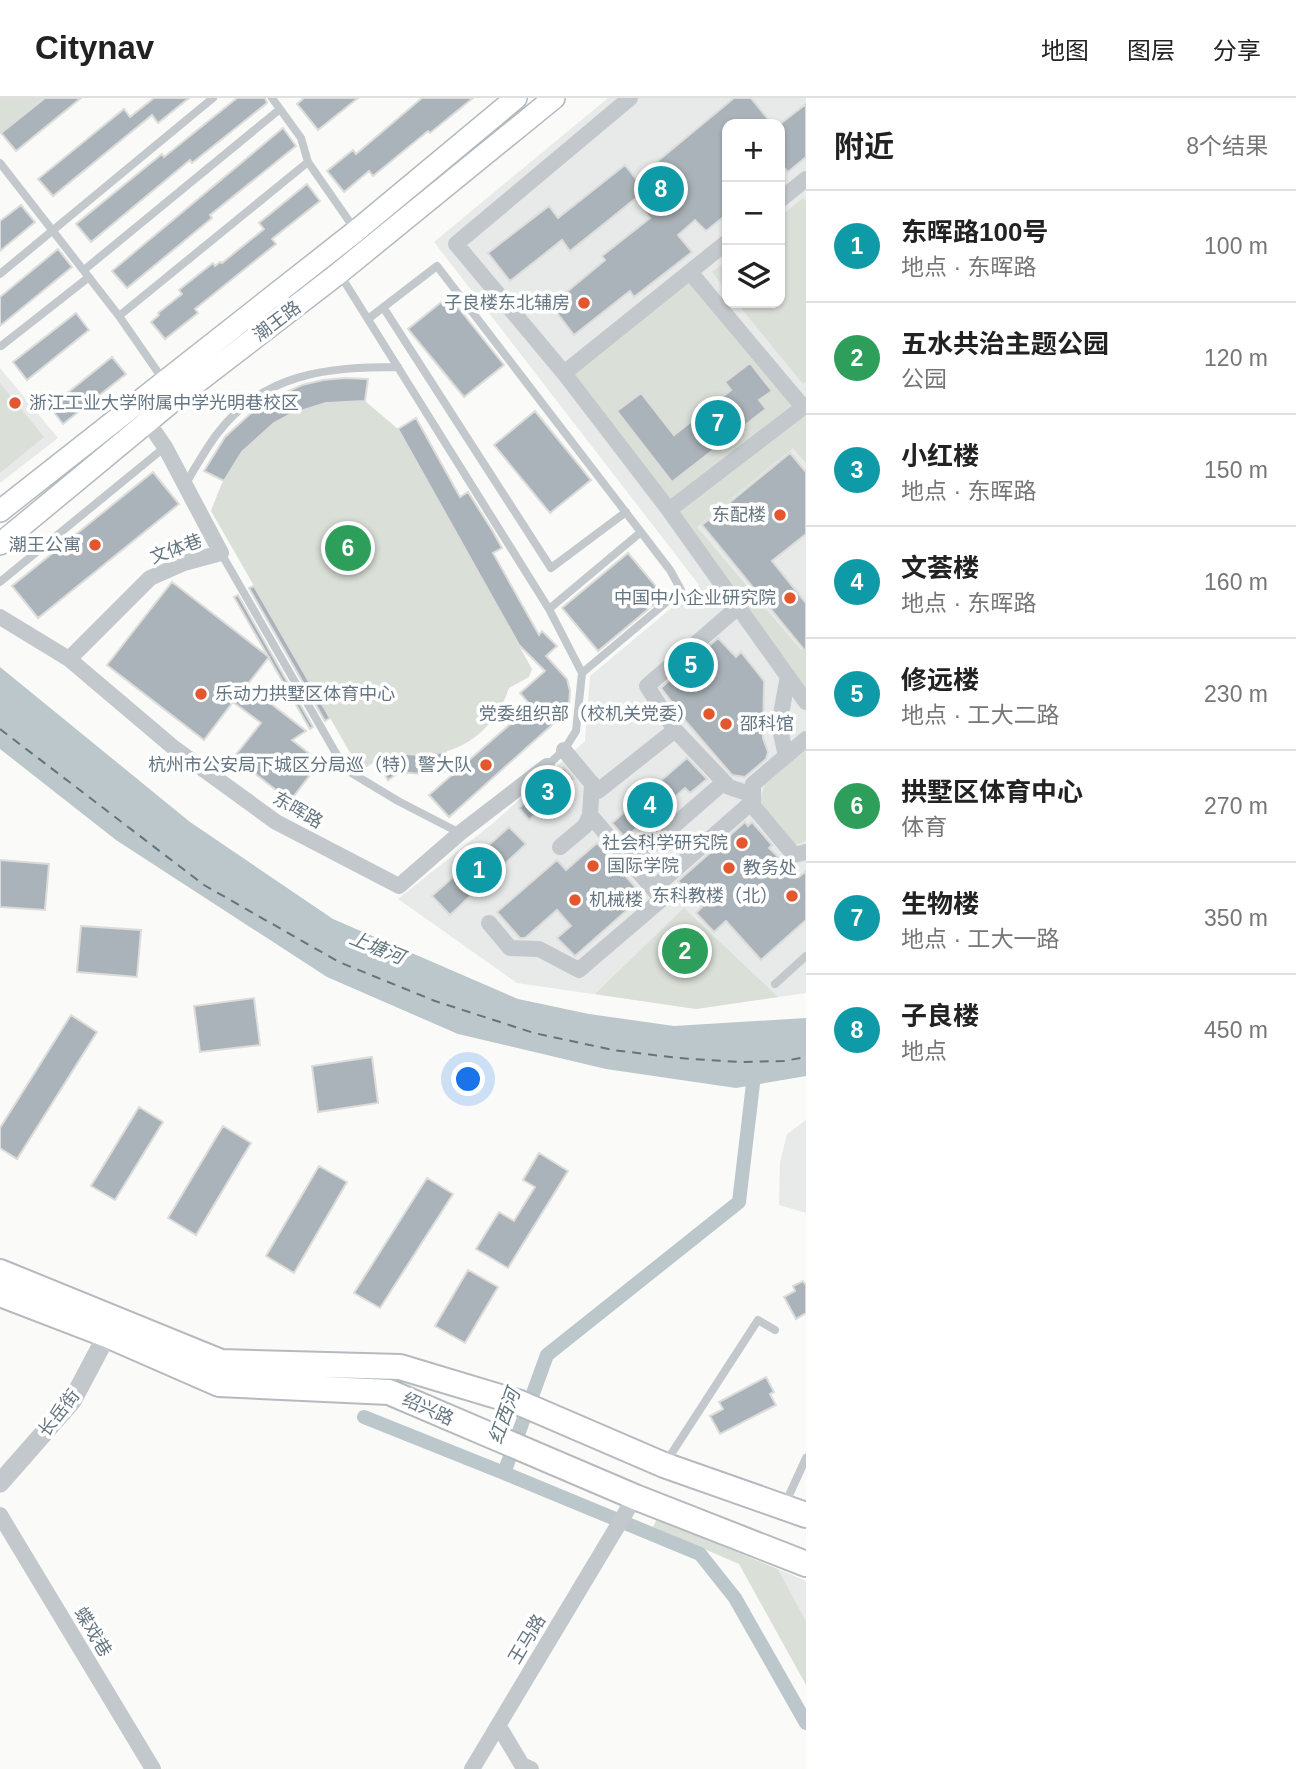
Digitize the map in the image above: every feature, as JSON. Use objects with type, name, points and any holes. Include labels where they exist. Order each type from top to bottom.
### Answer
[{"type":"main road","name":"潮王路","points":[[0,511],[356,231],[516,98]]},
{"type":"main road","name":"潮王路","points":[[0,544],[145,425],[340,273],[554,98]]},
{"type":"main road","name":"绍兴路","points":[[0,1272],[221,1362],[400,1367],[528,1407],[664,1465],[795,1511]]},
{"type":"main road","name":"绍兴路","points":[[0,1294],[107,1335],[219,1384],[389,1392],[514,1446],[630,1505],[806,1564]]},
{"type":"street","points":[[630,98],[456,244],[564,373],[669,510],[804,695]]},
{"type":"street","points":[[785,196],[806,179]]},
{"type":"street","points":[[564,373],[723,245]]},
{"type":"street","points":[[669,510],[805,406],[691,272]]},
{"type":"street","name":"文体巷","points":[[69,659],[150,579],[184,563],[221,553],[165,447],[154,431],[145,425]]},
{"type":"street","points":[[738,607],[647,686],[675,730],[729,788],[753,798]]},
{"type":"street","name":"东晖路","points":[[0,617],[69,659],[174,748],[276,822],[399,886],[460,832],[547,766]]},
{"type":"street","points":[[786,756],[779,725],[788,676]]},
{"type":"street","points":[[564,750],[598,791],[675,730]]},
{"type":"street","points":[[806,739],[753,784],[754,806],[793,855],[806,852]]},
{"type":"street","points":[[631,863],[724,782]]},
{"type":"street","points":[[560,847],[585,826],[590,815],[592,783]]},
{"type":"street","points":[[653,889],[753,798]]},
{"type":"street","points":[[489,923],[510,948],[539,949],[579,970],[662,899],[590,815]]},
{"type":"street","name":"长岳街","points":[[0,1483],[72,1401],[107,1335]]},
{"type":"street","name":"王马路","points":[[472,1769],[630,1505]]},
{"type":"street","name":"蝶戏巷","points":[[0,1515],[153,1769]]},
{"type":"street","points":[[498,1725],[522,1765],[531,1769]]},
{"type":"lane","points":[[0,274],[214,98]]},
{"type":"lane","points":[[272,98],[301,138],[308,162],[356,231]]},
{"type":"lane","points":[[1,346],[280,110]]},
{"type":"lane","points":[[119,316],[308,162]]},
{"type":"lane","points":[[0,163],[119,316],[164,381]]},
{"type":"lane","points":[[368,319],[437,265],[670,570],[681,590],[582,673]]},
{"type":"lane","points":[[340,273],[550,609],[582,673],[576,732],[564,750],[547,766]]},
{"type":"lane","points":[[383,307],[551,569],[626,512]]},
{"type":"lane","points":[[185,485],[219,432],[258,396],[277,385],[320,371],[398,367]]},
{"type":"lane","points":[[0,582],[165,447]]},
{"type":"lane","points":[[550,609],[641,532]]},
{"type":"lane","points":[[221,553],[345,769],[398,801],[460,832]]},
{"type":"lane","points":[[775,984],[806,956]]},
{"type":"lane","points":[[664,1465],[758,1320],[775,1329]]},
{"type":"lane","points":[[795,1511],[806,1458]]},
{"type":"shaded area","points":[[0,98],[43,98],[0,134]]},
{"type":"shaded area","points":[[608,98],[806,98],[806,993],[696,1009],[517,983],[398,899],[492,824],[585,741],[590,676],[699,585],[434,242]]},
{"type":"shaded area","points":[[803,198],[806,201],[806,382],[803,384],[741,308],[785,308],[785,213]]},
{"type":"shaded area","points":[[722,264],[722,285],[712,272]]},
{"type":"shaded area","points":[[690,272],[806,405],[806,463],[793,448],[697,527],[801,650],[806,647],[806,702],[564,373]]},
{"type":"shaded area","name":"浙江工业大学附属中学光明巷校区","points":[[0,368],[58,438],[0,483]]},
{"type":"shaded area","points":[[0,383],[44,437],[0,473]]},
{"type":"shaded area","points":[[365,401],[398,429],[532,669],[529,677],[509,688],[489,724],[469,741],[444,752],[392,753],[363,769],[349,751],[211,511],[231,467],[250,444],[273,425],[313,406]]},
{"type":"shaded area","points":[[806,750],[806,841],[795,845],[759,804],[765,784]]},
{"type":"shaded area","points":[[684,908],[778,997],[696,1009],[595,994]]},
{"type":"shaded area","points":[[806,1120],[806,1213],[779,1205],[780,1162],[787,1134]]},
{"type":"shaded area","points":[[657,1519],[778,1569],[806,1621],[806,1685],[739,1564],[653,1527]]},
{"type":"shaded area","points":[[778,1569],[806,1581],[806,1621]]},
{"type":"water","name":"上塘河","points":[[0,667],[190,822],[333,919],[518,999],[589,1014],[674,1026],[806,1018],[806,1076],[736,1088],[606,1069],[458,1034],[327,977],[116,840],[0,749]]},
{"type":"building","points":[[45,98],[81,98],[16,151],[1,133]]},
{"type":"building","points":[[154,98],[189,98],[158,123],[152,115],[53,196],[38,179],[124,109],[130,117]]},
{"type":"building","points":[[237,98],[265,98],[267,103],[192,163],[190,160],[91,242],[76,224],[162,154],[164,157]]},
{"type":"building","points":[[304,98],[358,98],[318,130],[297,104]]},
{"type":"building","points":[[422,98],[473,98],[373,176],[369,171],[344,192],[327,171],[353,150],[356,154]]},
{"type":"building","points":[[734,98],[751,98],[768,119],[722,119],[722,218],[706,231],[695,220],[678,235],[692,252],[634,297],[630,291],[574,335],[551,305],[605,260],[602,256],[650,218],[635,199],[570,251],[562,240],[510,281],[488,253],[549,206],[558,218],[625,165],[636,179]]},
{"type":"building","points":[[806,104],[806,157],[788,172],[785,168],[785,120]]},
{"type":"building","points":[[283,128],[296,146],[210,215],[212,218],[127,288],[112,271]]},
{"type":"building","points":[[307,184],[320,201],[272,239],[276,244],[195,309],[198,313],[165,339],[151,322],[182,294],[179,290],[213,263],[215,266],[222,263],[264,229],[259,223]]},
{"type":"building","points":[[21,205],[35,222],[0,251],[0,221]]},
{"type":"building","points":[[58,249],[72,267],[0,326],[0,297]]},
{"type":"building","points":[[449,296],[504,365],[464,397],[408,329]]},
{"type":"building","points":[[76,313],[89,330],[27,380],[13,362]]},
{"type":"building","points":[[112,357],[126,374],[63,424],[50,407]]},
{"type":"building","points":[[750,363],[772,391],[759,400],[766,409],[672,482],[617,411],[641,393],[674,435],[731,390],[725,382]]},
{"type":"building","points":[[345,378],[368,379],[365,401],[326,403],[291,414],[274,423],[242,452],[224,481],[204,471],[225,437],[262,403],[302,385]]},
{"type":"building","points":[[535,411],[591,480],[550,513],[494,445]]},
{"type":"building","points":[[416,418],[460,497],[468,492],[492,530],[502,548],[493,553],[539,635],[542,631],[557,646],[546,656],[567,679],[570,691],[569,704],[562,716],[449,817],[429,795],[531,706],[520,693],[545,671],[519,645],[398,429]]},
{"type":"building","points":[[790,453],[806,472],[806,534],[772,561],[806,603],[806,652],[702,525]]},
{"type":"building","name":"潮王公寓","points":[[153,472],[179,504],[38,618],[12,586]]},
{"type":"building","points":[[628,553],[664,596],[598,651],[562,608]]},
{"type":"building","name":"乐动力拱墅区体育中心","points":[[172,582],[269,657],[247,685],[306,731],[292,740],[320,762],[290,801],[234,757],[261,723],[233,702],[204,740],[107,665]]},
{"type":"building","points":[[254,586],[330,718],[325,721],[249,588]]},
{"type":"building","points":[[238,595],[313,727],[310,729],[234,597]]},
{"type":"building","name":"邵科馆","points":[[718,638],[736,657],[741,652],[764,681],[763,738],[768,752],[766,759],[745,777],[732,775],[677,711],[661,688]]},
{"type":"building","points":[[446,752],[453,771],[421,774],[400,772],[388,780],[377,762],[392,753],[419,755]]},
{"type":"building","points":[[687,758],[707,779],[690,793],[685,788],[652,816],[657,822],[646,832],[640,825],[625,838],[612,823]]},
{"type":"building","points":[[564,767],[574,779],[529,820],[519,808]]},
{"type":"building","points":[[745,822],[748,826],[752,822],[772,845],[769,848],[799,877],[806,871],[806,920],[761,960],[726,921],[714,932],[696,913],[702,907],[678,881]]},
{"type":"building","points":[[509,827],[526,844],[450,915],[432,896]]},
{"type":"building","name":"机械楼","points":[[597,843],[643,896],[575,956],[557,938],[571,926],[557,910],[525,938],[520,938],[497,912],[557,860],[566,870]]},
{"type":"building","points":[[0,860],[49,864],[45,910],[0,907]]},
{"type":"building","points":[[81,926],[141,930],[137,977],[77,972]]},
{"type":"building","points":[[254,998],[260,1045],[200,1052],[194,1006]]},
{"type":"building","points":[[71,1015],[97,1032],[17,1159],[0,1148],[0,1128]]},
{"type":"building","points":[[372,1057],[378,1103],[318,1112],[312,1066]]},
{"type":"building","points":[[139,1107],[163,1122],[115,1200],[91,1186]]},
{"type":"building","points":[[223,1126],[251,1143],[196,1235],[168,1218]]},
{"type":"building","points":[[539,1153],[568,1171],[508,1268],[476,1249],[499,1212],[514,1221],[535,1187],[523,1180]]},
{"type":"building","points":[[319,1166],[347,1182],[294,1273],[266,1256]]},
{"type":"building","points":[[427,1178],[453,1194],[380,1308],[354,1293]]},
{"type":"building","points":[[468,1270],[498,1287],[465,1343],[435,1326]]},
{"type":"building","points":[[803,1281],[806,1285],[806,1313],[796,1319],[784,1297],[795,1291],[793,1286]]},
{"type":"building","points":[[766,1377],[774,1392],[770,1394],[776,1405],[720,1434],[710,1416],[723,1409],[719,1402]]},
{"type":"waterway","name":"红西河","points":[[755,1067],[739,1202],[547,1355],[504,1473],[700,1554],[735,1598],[806,1723]]},
{"type":"waterway","points":[[364,1417],[504,1473]]},
{"type":"ferry route","points":[[0,729],[204,885],[339,962],[435,1001],[534,1033],[613,1050],[740,1062],[784,1061],[806,1057]]},
{"type":"place","name":"子良楼","points":[[661,189]]},
{"type":"place","name":"子良楼东北辅房","points":[[584,303]]},
{"type":"place","name":"浙江工业大学附属中学光明巷校区","points":[[15,403]]},
{"type":"place","name":"生物楼","points":[[718,423]]},
{"type":"place","name":"东配楼","points":[[780,515]]},
{"type":"place","name":"潮王公寓","points":[[95,545]]},
{"type":"place","name":"拱墅区体育中心","points":[[348,548]]},
{"type":"place","name":"中国中小企业研究院","points":[[790,598]]},
{"type":"place","name":"修远楼","points":[[691,665]]},
{"type":"place","name":"乐动力拱墅区体育中心","points":[[201,694]]},
{"type":"place","name":"党委组织部（校机关党委）","points":[[709,714]]},
{"type":"place","name":"邵科馆","points":[[726,724]]},
{"type":"place","name":"杭州市公安局下城区分局巡（特）警大队","points":[[486,765]]},
{"type":"place","name":"小红楼","points":[[548,792]]},
{"type":"place","name":"文荟楼","points":[[650,805]]},
{"type":"place","name":"社会科学研究院","points":[[742,843]]},
{"type":"place","name":"国际学院","points":[[593,866]]},
{"type":"place","name":"教务处","points":[[729,868]]},
{"type":"place","name":"东晖路100号","points":[[479,870]]},
{"type":"place","name":"东科教楼（北）","points":[[792,896]]},
{"type":"place","name":"机械楼","points":[[575,900]]},
{"type":"place","name":"五水共治主题公园","points":[[685,951]]}]
